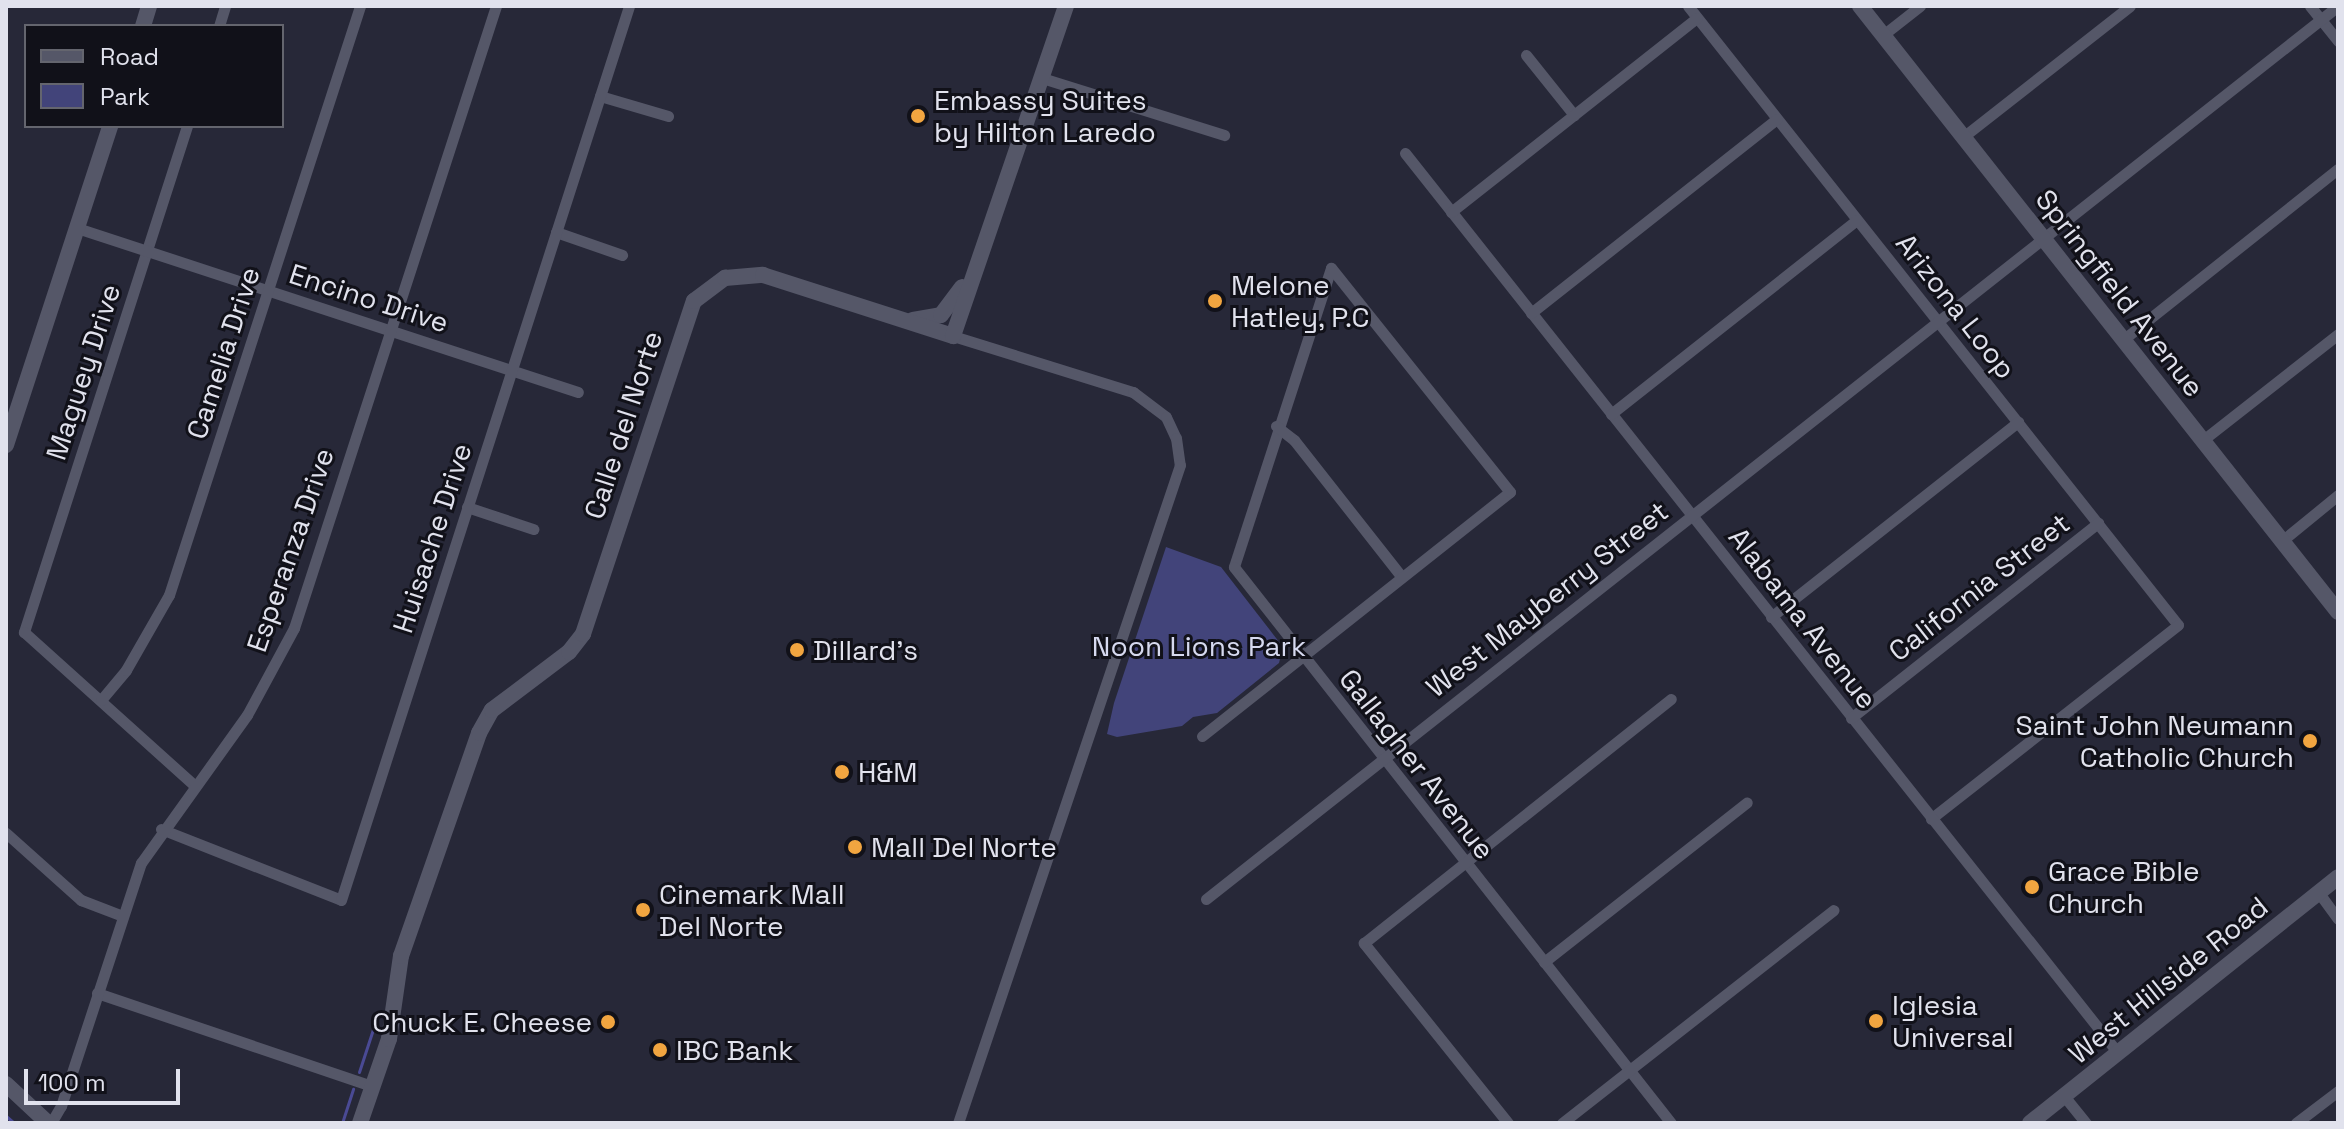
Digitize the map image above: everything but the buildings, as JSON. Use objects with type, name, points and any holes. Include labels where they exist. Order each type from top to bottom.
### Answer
[{"type":"street","name":"Camelia Drive","points":[[101,700],[126,670],[169,595],[360,6]]},
{"type":"street","name":"Esperanza Drive","points":[[50,1123],[61,1106],[141,863],[161,829],[247,715],[294,628],[496,6]]},
{"type":"street","name":"Huisache Drive","points":[[161,829],[341,900],[629,6]]},
{"type":"street","points":[[958,1123],[1180,465],[1176,438],[1166,417],[1140,396],[953,336],[1066,6]]},
{"type":"street","name":"Arizona Loop","points":[[1688,6],[2178,625],[1931,819]]},
{"type":"street","name":"Springfield Avenue","points":[[1860,6],[2338,612]]},
{"type":"street","points":[[1883,35],[1920,6]]},
{"type":"street","points":[[1963,137],[2130,6]]},
{"type":"street","points":[[2310,6],[2338,41]]},
{"type":"street","name":"West Mayberry Street","points":[[1206,899],[2338,6]]},
{"type":"street","points":[[1451,212],[1697,18]]},
{"type":"street","points":[[1526,55],[1574,115]]},
{"type":"street","points":[[1042,78],[1224,135]]},
{"type":"street","points":[[600,96],[668,116]]},
{"type":"street","points":[[1531,313],[1777,119]]},
{"type":"street","points":[[6,445],[109,128]]},
{"type":"street","name":"Maguey Drive","points":[[101,700],[24,632],[186,128]]},
{"type":"street","name":"Alabama Avenue","points":[[1405,153],[2118,1053]]},
{"type":"street","points":[[2124,339],[2338,169]]},
{"type":"street","points":[[1611,414],[1857,220]]},
{"type":"street","name":"Encino Drive","points":[[77,228],[578,392]]},
{"type":"street","points":[[556,232],[622,255]]},
{"type":"street","points":[[904,320],[931,319],[949,308],[982,251]]},
{"type":"street","name":"Gallagher Avenue","points":[[1402,577],[1510,492],[1331,268],[1276,426],[1234,567],[1671,1123]]},
{"type":"street","name":"Calle del Norte","points":[[360,1123],[395,1015],[401,956],[479,733],[500,702],[569,652],[583,634],[694,301],[725,278],[751,274],[953,336]]},
{"type":"street","points":[[2203,440],[2338,334]]},
{"type":"street","points":[[1771,617],[2018,422]]},
{"type":"street","points":[[1202,736],[1402,577],[1294,440],[1276,426]]},
{"type":"street","points":[[2283,540],[2338,495]]},
{"type":"street","points":[[467,507],[533,529]]},
{"type":"street","name":"California Street","points":[[1851,718],[2098,523]]},
{"type":"street","points":[[1508,1123],[1364,943],[1671,699]]},
{"type":"street","points":[[101,700],[195,786]]},
{"type":"street","points":[[1544,962],[1747,802]]},
{"type":"street","points":[[6,833],[81,900],[123,916]]},
{"type":"street","name":"West Hillside Road","points":[[2030,1123],[2338,877]]},
{"type":"street","points":[[2319,893],[2338,919]]},
{"type":"street","points":[[1562,1123],[1834,910]]},
{"type":"street","points":[[97,993],[372,1086]]},
{"type":"street","points":[[6,1084],[50,1123]]},
{"type":"street","points":[[2296,1123],[2338,1091]]},
{"type":"street","points":[[2064,1096],[2086,1123]]},
{"type":"green space","name":"Noon Lions Park","points":[[1166,547],[1221,567],[1283,647],[1279,663],[1217,713],[1193,717],[1182,726],[1117,737],[1107,734],[1114,703]]},
{"type":"waterway","points":[[359,1072],[376,1020]]},
{"type":"waterway","points":[[342,1123],[353,1089]]},
{"type":"waterway","points":[[6,1116],[14,1123]]},
{"type":"place","name":"Embassy Suites by Hilton Laredo","points":[[918,116]]},
{"type":"place","name":"Melone Hatley, P.C","points":[[1215,301]]},
{"type":"place","name":"Dillard's","points":[[797,650]]},
{"type":"place","name":"Saint John Neumann Catholic Church","points":[[2310,741]]},
{"type":"place","name":"H&M","points":[[842,772]]},
{"type":"place","name":"Mall Del Norte","points":[[855,847]]},
{"type":"place","name":"Grace Bible Church","points":[[2032,887]]},
{"type":"place","name":"Cinemark Mall Del Norte","points":[[643,910]]},
{"type":"place","name":"Iglesia Universal","points":[[1876,1021]]},
{"type":"place","name":"Chuck E. Cheese","points":[[608,1022]]},
{"type":"place","name":"IBC Bank","points":[[660,1050]]}]
